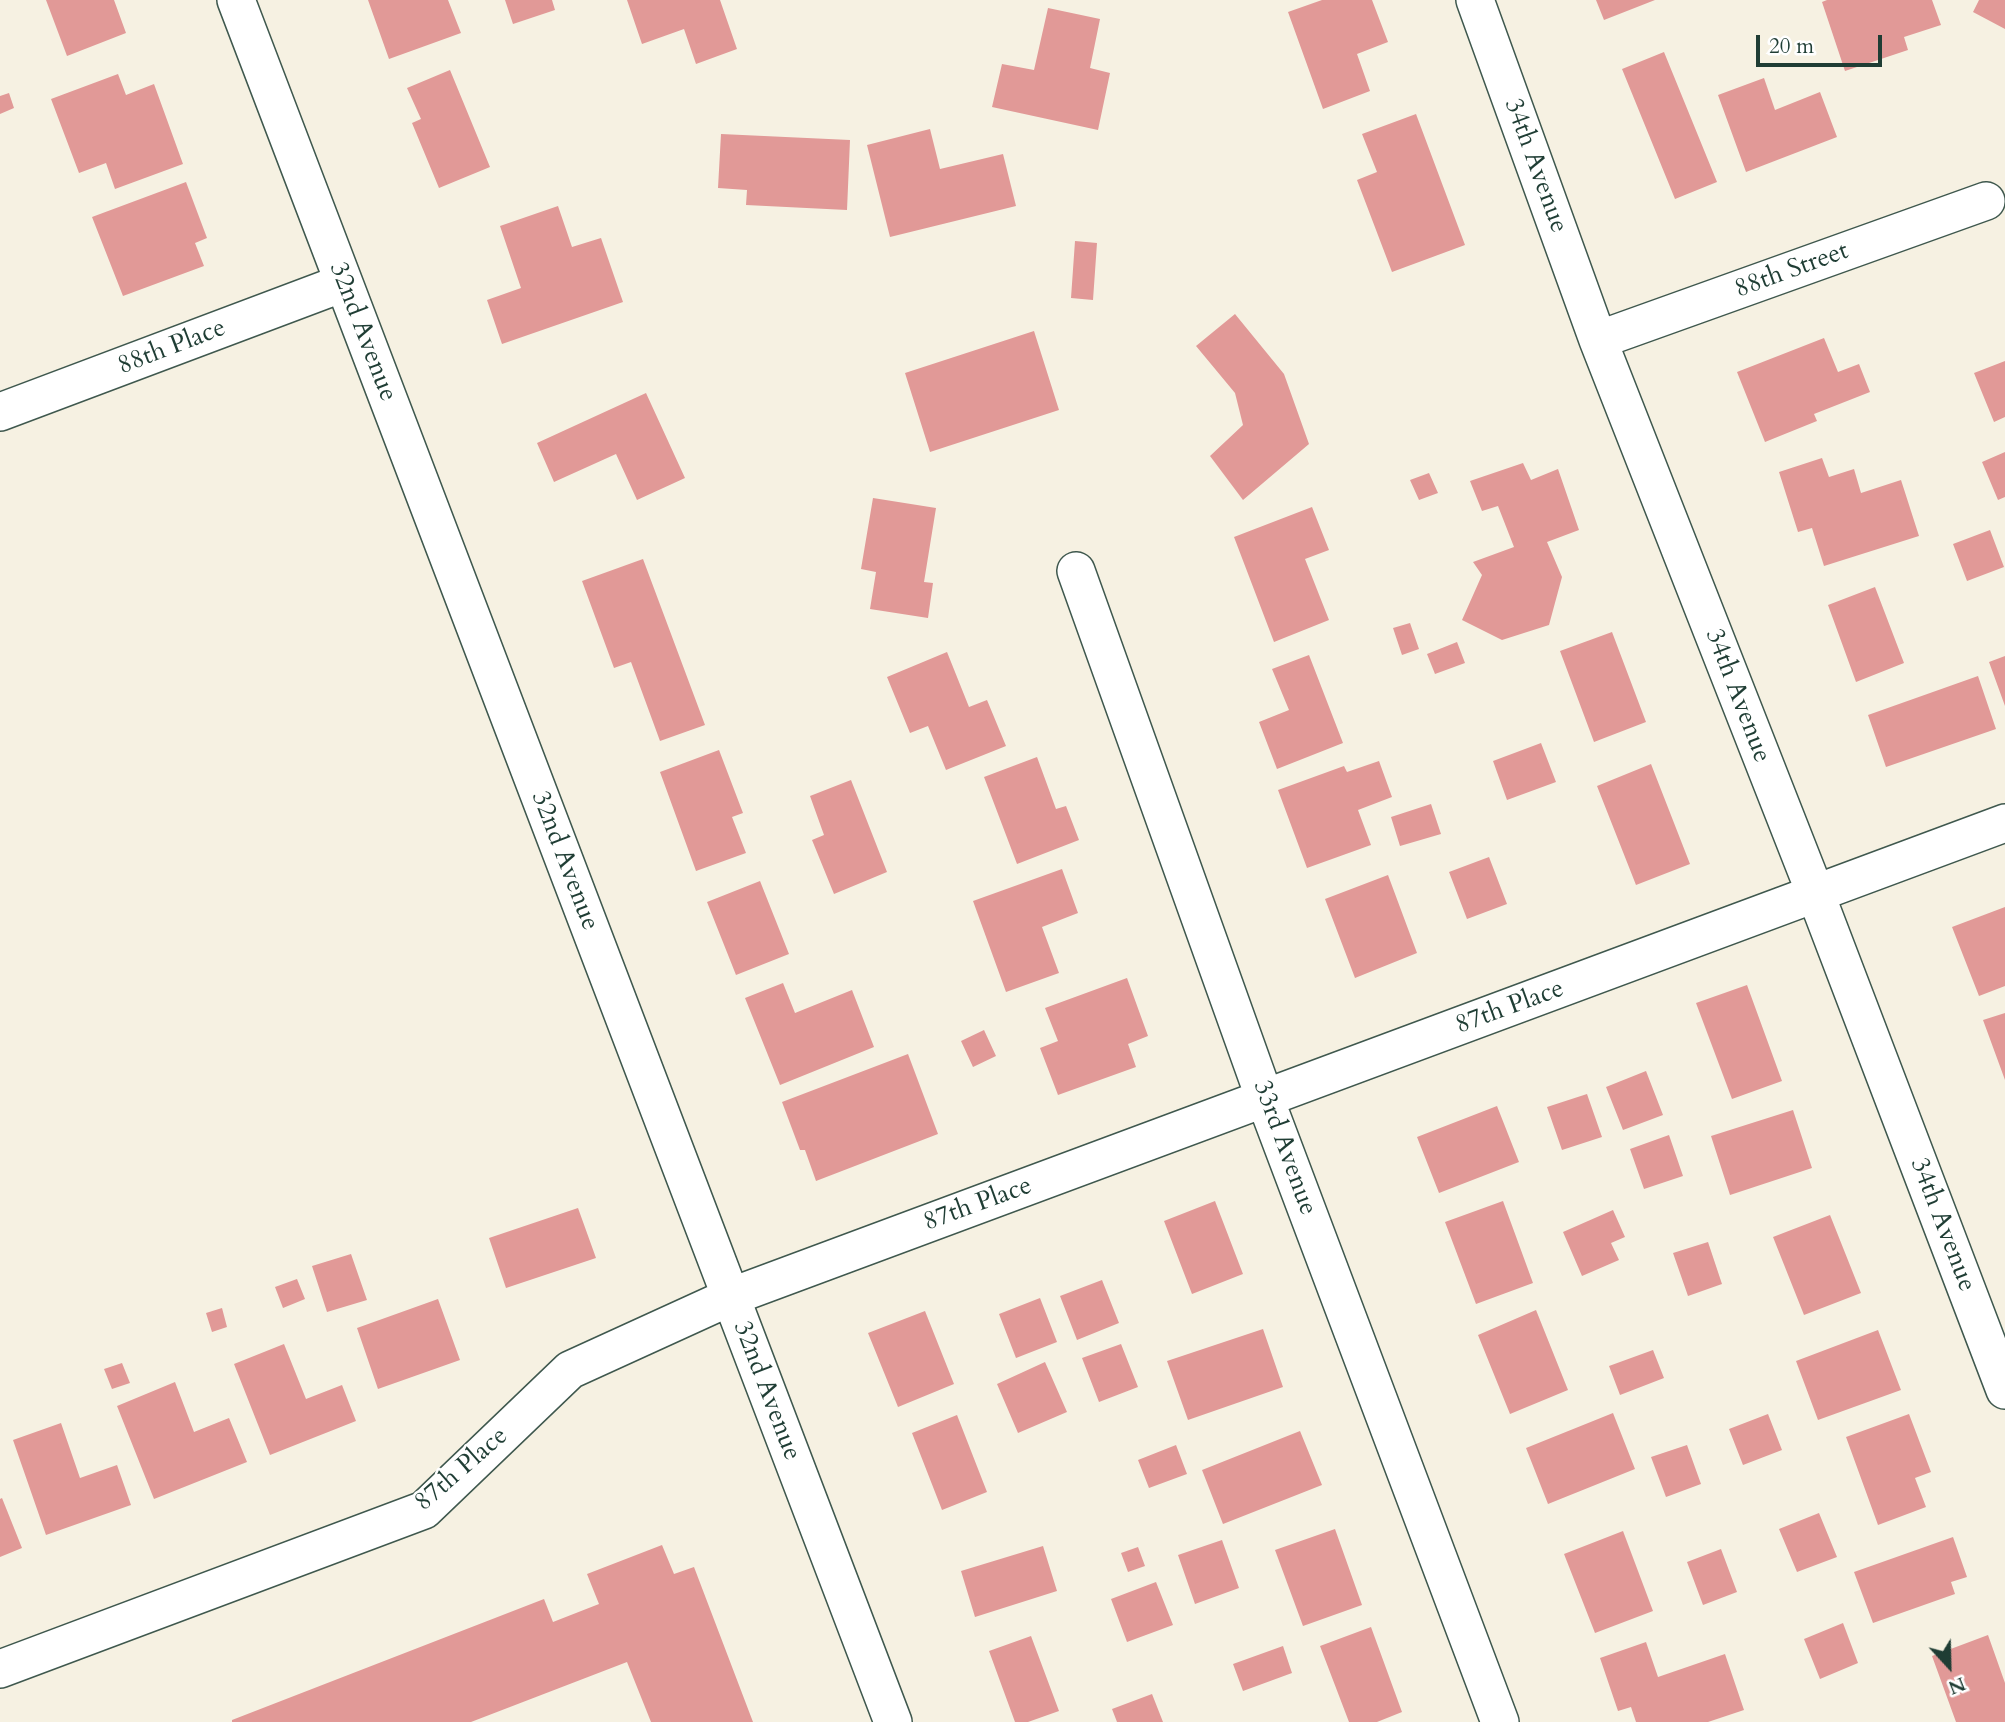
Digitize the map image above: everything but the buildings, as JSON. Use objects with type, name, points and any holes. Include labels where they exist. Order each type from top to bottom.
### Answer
[{"type":"street","name":"32nd Avenue","points":[[236,0],[893,1722]]},
{"type":"street","name":"34th Avenue","points":[[1475,0],[1598,340],[2005,1390]]},
{"type":"street","name":"88th Street","points":[[1598,340],[1986,201]]},
{"type":"street","name":"88th Place","points":[[0,412],[343,283]]},
{"type":"street","name":"33rd Avenue","points":[[1076,571],[1265,1099],[1500,1722]]},
{"type":"street","name":"87th Place","points":[[0,1669],[424,1510],[569,1370],[730,1297],[2005,824]]}]
